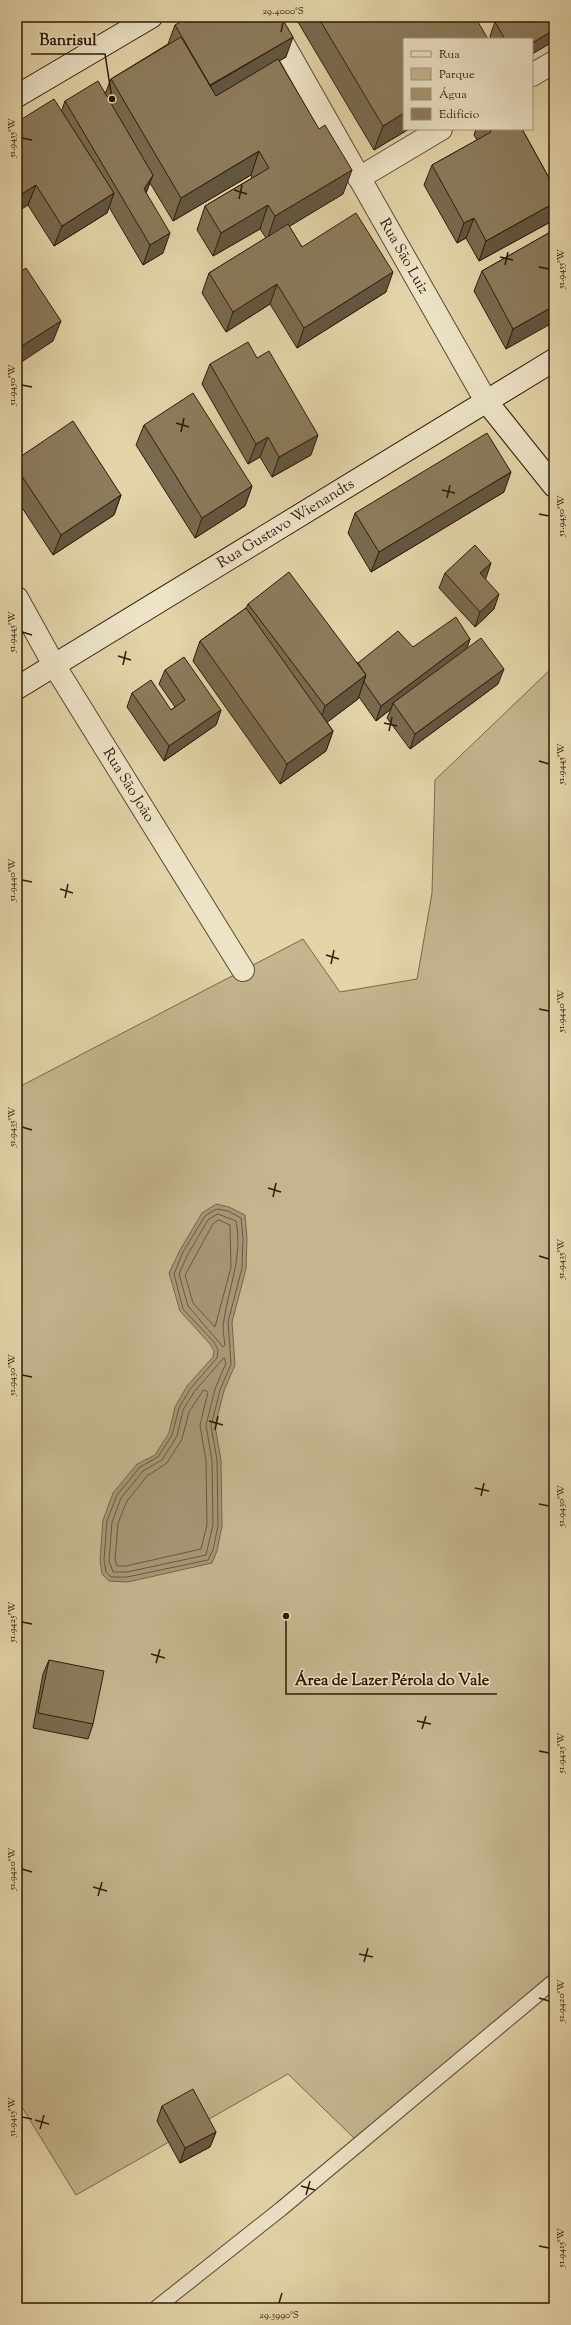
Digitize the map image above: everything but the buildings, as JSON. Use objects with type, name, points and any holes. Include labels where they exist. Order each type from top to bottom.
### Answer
[{"type":"street","points":[[17,96],[151,17]]},
{"type":"street","name":"Rua São Luiz","points":[[268,17],[486,401],[554,486]]},
{"type":"street","points":[[533,74],[554,62]]},
{"type":"street","points":[[359,178],[439,130]]},
{"type":"street","name":"Rua Gustavo Wienandts","points":[[17,688],[554,360]]},
{"type":"street","name":"Rua São João","points":[[17,598],[54,665],[243,970]]},
{"type":"lane","points":[[156,2308],[281,2209],[554,1981]]},
{"type":"green space","points":[[554,666],[554,1974],[355,2139],[288,2074],[76,2195],[17,2099],[17,1088],[303,939],[340,992],[417,979],[432,893],[435,780]]},
{"type":"water","points":[[216,1204],[229,1207],[245,1215],[247,1238],[246,1269],[232,1322],[235,1365],[224,1391],[215,1426],[221,1460],[222,1526],[217,1551],[212,1563],[128,1582],[109,1581],[102,1574],[100,1561],[103,1520],[113,1493],[137,1464],[155,1455],[169,1433],[175,1407],[187,1386],[213,1357],[214,1351],[210,1344],[180,1311],[169,1273],[180,1250],[202,1213]]},
{"type":"place","name":"Banrisul","points":[[112,99]]},
{"type":"place","name":"Área de Lazer Pérola do Vale","points":[[286,1616]]}]
